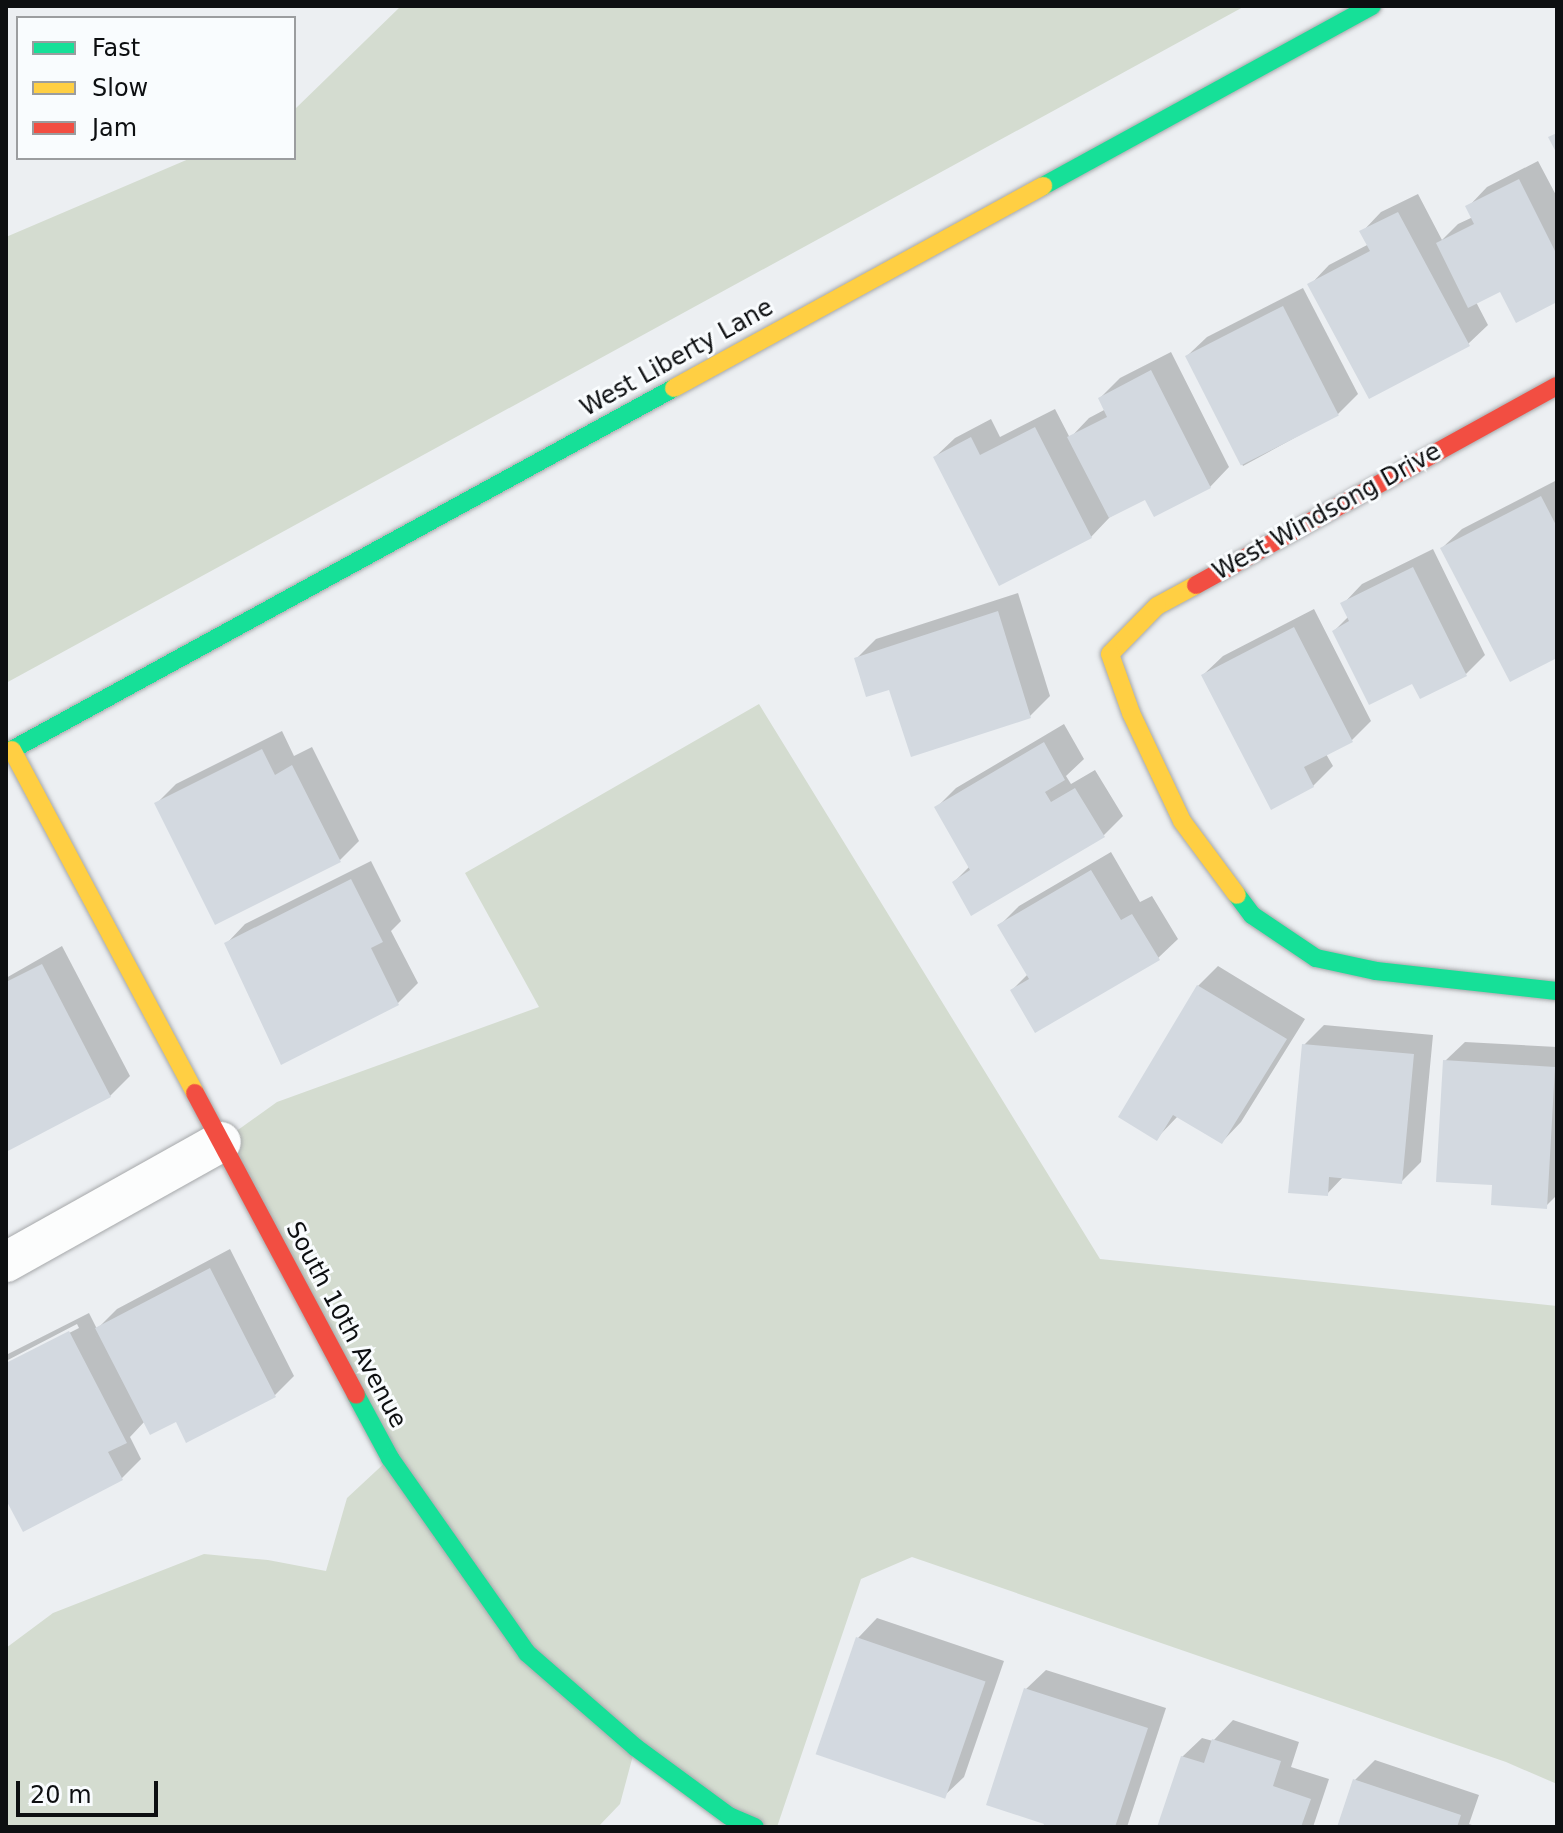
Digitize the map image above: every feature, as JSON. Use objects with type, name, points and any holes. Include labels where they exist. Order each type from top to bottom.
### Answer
[{"type":"street","name":"West Liberty Lane","points":[[9,752],[1372,6]]},
{"type":"street","name":"West Windsong Drive","points":[[1557,386],[1157,606],[1110,654],[1131,713],[1182,821],[1252,915],[1316,958],[1376,971],[1557,991]]},
{"type":"street","name":"South 10th Avenue","points":[[9,752],[390,1458],[430,1518],[527,1653],[635,1747],[729,1816],[755,1827]]},
{"type":"street","points":[[6,1262],[221,1142]]},
{"type":"shaded area","points":[[401,6],[1245,6],[6,683],[6,237],[186,160],[296,160],[296,108]]},
{"type":"shaded area","points":[[759,704],[1100,1259],[1557,1306],[1557,1784],[1506,1762],[912,1557],[861,1579],[777,1827],[755,1827],[635,1748],[620,1804],[598,1827],[6,1827],[6,1648],[53,1613],[204,1554],[268,1560],[326,1571],[347,1498],[390,1458],[221,1142],[277,1102],[539,1007],[465,873]]},
{"type":"building","points":[[1557,133],[1557,154],[1548,137]]},
{"type":"building","points":[[1519,179],[1557,255],[1557,302],[1516,323],[1500,292],[1468,308],[1436,243],[1474,224],[1465,206]]},
{"type":"building","points":[[1398,212],[1470,346],[1369,399],[1307,284],[1370,251],[1359,231]]},
{"type":"building","points":[[1283,306],[1339,416],[1241,466],[1185,356]]},
{"type":"building","points":[[1151,370],[1211,488],[1154,517],[1145,500],[1109,518],[1067,437],[1107,417],[1098,398]]},
{"type":"building","points":[[1035,427],[1092,538],[999,586],[933,457],[971,437],[980,455]]},
{"type":"building","points":[[1541,496],[1557,527],[1557,658],[1510,682],[1440,548]]},
{"type":"building","points":[[1413,567],[1467,676],[1420,699],[1412,684],[1369,705],[1332,631],[1349,621],[1340,603]]},
{"type":"building","points":[[998,611],[1031,718],[911,757],[889,690],[866,697],[854,658]]},
{"type":"building","points":[[1294,627],[1353,742],[1304,767],[1314,787],[1271,810],[1201,675]]},
{"type":"building","points":[[1044,742],[1065,780],[1045,792],[1051,802],[1075,788],[1105,837],[971,916],[952,882],[970,870],[934,807]]},
{"type":"building","points":[[262,749],[275,775],[292,765],[341,862],[215,925],[154,803]]},
{"type":"building","points":[[1091,870],[1121,920],[1132,914],[1160,960],[1035,1033],[1010,990],[1029,979],[997,925]]},
{"type":"building","points":[[351,879],[383,942],[371,948],[399,1005],[281,1065],[224,943]]},
{"type":"building","points":[[42,964],[111,1097],[6,1152],[6,982]]},
{"type":"building","points":[[1197,985],[1287,1039],[1222,1144],[1173,1115],[1157,1141],[1118,1117]]},
{"type":"building","points":[[1302,1044],[1414,1054],[1402,1184],[1329,1177],[1328,1196],[1288,1193]]},
{"type":"building","points":[[1443,1060],[1555,1067],[1547,1209],[1491,1205],[1492,1185],[1436,1182]]},
{"type":"building","points":[[210,1268],[276,1397],[186,1443],[176,1422],[150,1435],[95,1328]]},
{"type":"building","points":[[69,1331],[127,1443],[108,1452],[123,1480],[23,1532],[6,1500],[6,1363]]},
{"type":"building","points":[[856,1637],[986,1682],[945,1799],[816,1754]]},
{"type":"building","points":[[1024,1688],[1148,1728],[1115,1827],[1043,1827],[1044,1824],[986,1805]]},
{"type":"building","points":[[1212,1739],[1281,1761],[1273,1786],[1311,1799],[1301,1827],[1157,1827],[1181,1756],[1204,1763]]},
{"type":"building","points":[[1353,1779],[1461,1815],[1457,1827],[1337,1827]]},
{"type":"traffic: fast","points":[[1043,186],[1372,6]]},
{"type":"traffic: fast","points":[[6,753],[674,388]]},
{"type":"traffic: fast","points":[[1237,895],[1252,915],[1316,958],[1376,971],[1557,991]]},
{"type":"traffic: fast","points":[[356,1395],[390,1458],[527,1653],[635,1747],[729,1816],[755,1827]]},
{"type":"traffic: slow","points":[[674,388],[1043,186]]},
{"type":"traffic: slow","points":[[1196,585],[1157,606],[1110,654],[1131,713],[1182,821],[1237,895]]},
{"type":"traffic: slow","points":[[12,750],[195,1093]]},
{"type":"traffic: jam","points":[[1196,585],[1557,386]]},
{"type":"traffic: jam","points":[[195,1093],[356,1395]]}]
